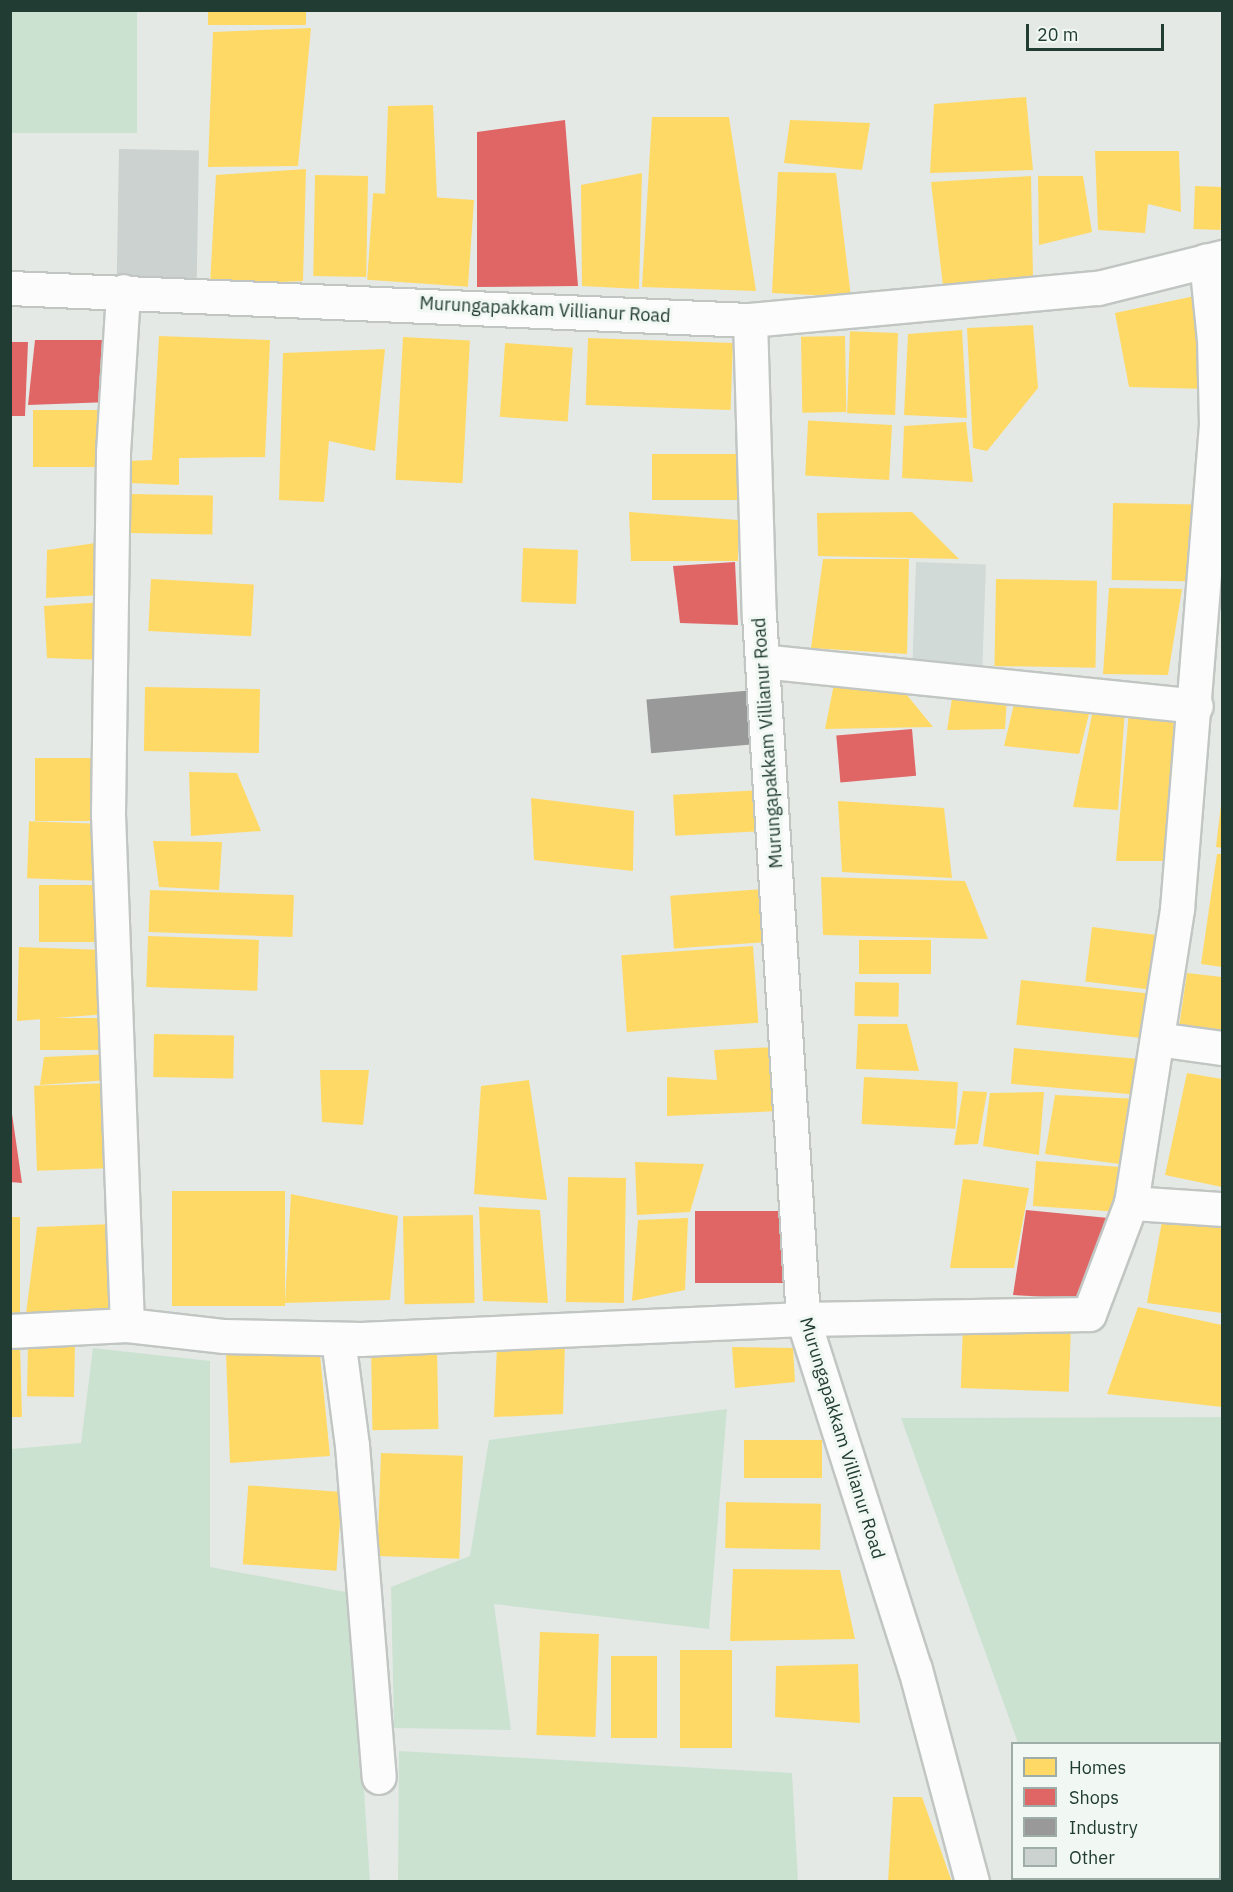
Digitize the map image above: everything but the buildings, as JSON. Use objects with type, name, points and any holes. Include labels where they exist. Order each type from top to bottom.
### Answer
[{"type":"street","points":[[10,1331],[127,1326],[224,1336],[338,1339],[802,1319],[1089,1314],[1131,1203],[1178,909],[1196,706],[1216,425],[1214,258],[1098,288],[750,320]]},
{"type":"street","name":"Murungapakkam Villianur Road","points":[[10,288],[123,291],[750,320],[762,661],[802,1319],[915,1669],[972,1881]]},
{"type":"street","points":[[123,291],[113,452],[108,814],[127,1326]]},
{"type":"street","points":[[762,661],[1196,706]]},
{"type":"street","points":[[1157,1039],[1222,1048]]},
{"type":"street","points":[[1131,1203],[1222,1209]]},
{"type":"street","points":[[338,1339],[352,1445],[379,1777]]},
{"type":"shaded area","points":[[916,562],[986,564],[982,669],[912,667]]},
{"type":"green space","points":[[11,10],[137,10],[137,133],[11,133]]},
{"type":"green space","points":[[93,1348],[210,1361],[210,1567],[351,1593],[370,1881],[11,1882],[11,1449],[81,1443]]},
{"type":"green space","points":[[727,1409],[709,1629],[494,1604],[511,1730],[394,1728],[391,1587],[470,1556],[489,1440]]},
{"type":"green space","points":[[1222,1417],[1222,1881],[1068,1881],[1221,1880],[1221,1742],[1018,1742],[901,1418]]},
{"type":"green space","points":[[399,1751],[792,1773],[798,1881],[398,1881]]}]
